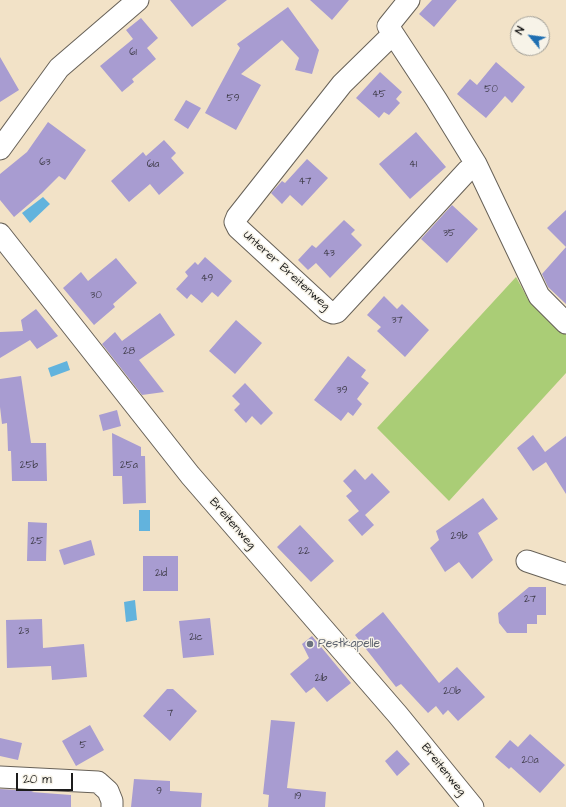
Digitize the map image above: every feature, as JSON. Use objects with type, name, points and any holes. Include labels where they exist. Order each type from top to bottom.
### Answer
[{"type":"street","points":[[0,149],[59,68],[138,0]]},
{"type":"street","points":[[410,0],[388,26],[436,99],[476,164],[540,296],[566,323]]},
{"type":"street","name":"Unterer Breitenweg","points":[[393,34],[338,90],[237,217],[235,222],[238,228],[328,311],[333,313],[337,312],[461,177],[476,164]]},
{"type":"street","name":"Breitenweg","points":[[0,234],[190,475],[398,715],[473,807]]},
{"type":"street","points":[[527,561],[566,574]]},
{"type":"street","points":[[0,777],[98,782],[108,791],[112,801],[112,807]]},
{"type":"green space","points":[[516,277],[528,299],[566,334],[566,373],[449,501],[377,428]]},
{"type":"water","points":[[43,197],[50,204],[30,223],[22,213]]},
{"type":"water","points":[[67,361],[70,370],[51,377],[48,368]]},
{"type":"water","points":[[139,510],[150,510],[150,531],[139,531]]},
{"type":"water","points":[[135,600],[137,620],[126,622],[124,602]]},
{"type":"building","points":[[170,0],[227,0],[192,27]]},
{"type":"building","points":[[310,0],[349,0],[332,20]]},
{"type":"building","points":[[432,0],[457,0],[434,27],[419,14]]},
{"type":"building","points":[[288,7],[319,50],[312,74],[295,70],[299,58],[282,40],[241,74],[261,85],[236,130],[205,113],[240,48],[237,44]]},
{"type":"building","points":[[141,18],[158,38],[147,48],[156,59],[132,79],[134,82],[122,92],[100,66],[133,39],[126,30]]},
{"type":"building","points":[[0,57],[19,90],[0,102]]},
{"type":"building","points":[[496,62],[525,87],[512,103],[505,96],[486,118],[457,94],[470,79],[477,85]]},
{"type":"building","points":[[380,72],[402,92],[396,99],[400,103],[389,115],[384,112],[379,118],[356,98]]},
{"type":"building","points":[[186,100],[201,108],[188,129],[174,120]]},
{"type":"building","points":[[48,122],[86,150],[65,180],[59,176],[14,217],[0,200],[0,174],[27,152]]},
{"type":"building","points":[[416,132],[446,167],[410,199],[379,164]]},
{"type":"building","points":[[164,140],[176,153],[171,158],[184,173],[159,195],[150,184],[129,202],[111,181],[143,152],[146,156]]},
{"type":"building","points":[[307,159],[328,178],[302,206],[290,195],[282,204],[271,193],[282,181],[285,183]]},
{"type":"building","points":[[452,205],[478,229],[447,263],[421,239]]},
{"type":"building","points":[[566,210],[566,247],[547,228]]},
{"type":"building","points":[[344,220],[355,230],[351,234],[362,245],[330,278],[316,263],[308,270],[298,260],[312,245],[316,248]]},
{"type":"building","points":[[566,247],[566,304],[548,287],[542,274]]},
{"type":"building","points":[[205,257],[232,281],[218,297],[212,292],[202,303],[191,294],[187,299],[176,289],[188,276],[185,272],[195,262],[198,265]]},
{"type":"building","points":[[116,258],[137,283],[113,304],[115,307],[94,325],[63,288],[81,272],[88,281]]},
{"type":"building","points":[[384,296],[397,309],[402,304],[429,330],[405,357],[377,331],[381,327],[367,315]]},
{"type":"building","points":[[36,309],[58,336],[37,349],[30,340],[0,358],[0,332],[23,331],[21,320]]},
{"type":"building","points":[[160,313],[175,335],[139,360],[164,392],[142,395],[102,344],[115,332],[122,341]]},
{"type":"building","points":[[236,320],[262,343],[235,374],[209,351]]},
{"type":"building","points":[[348,356],[366,370],[361,377],[369,383],[357,399],[362,404],[353,416],[348,412],[341,421],[314,400]]},
{"type":"building","points":[[21,376],[31,443],[46,443],[47,481],[12,481],[11,451],[8,451],[7,423],[2,424],[0,407],[0,379]]},
{"type":"building","points":[[245,383],[273,413],[261,425],[252,416],[246,423],[234,410],[240,404],[232,396]]},
{"type":"building","points":[[117,410],[121,426],[103,431],[99,415]]},
{"type":"building","points":[[112,433],[141,447],[141,456],[145,456],[146,503],[123,504],[122,476],[113,476]]},
{"type":"building","points":[[533,435],[545,452],[566,436],[566,494],[546,462],[533,471],[517,448]]},
{"type":"building","points":[[355,469],[365,480],[372,473],[390,492],[365,515],[374,525],[362,536],[348,520],[359,511],[346,496],[352,491],[343,481]]},
{"type":"building","points":[[483,498],[498,519],[478,533],[493,560],[472,579],[459,562],[445,572],[430,548],[439,540],[436,531]]},
{"type":"building","points":[[28,522],[47,523],[46,561],[27,561]]},
{"type":"building","points":[[300,525],[334,561],[311,582],[277,547]]},
{"type":"building","points":[[91,540],[95,555],[64,565],[59,550]]},
{"type":"building","points":[[143,556],[178,556],[178,591],[143,591]]},
{"type":"building","points":[[529,587],[546,587],[546,615],[537,615],[537,624],[527,624],[527,633],[507,633],[499,623],[498,613]]},
{"type":"building","points":[[383,612],[439,683],[457,667],[485,697],[458,721],[448,710],[443,715],[436,706],[428,713],[401,684],[396,687],[355,635]]},
{"type":"building","points":[[210,618],[214,655],[183,658],[179,621]]},
{"type":"building","points":[[42,619],[43,648],[84,644],[87,677],[52,680],[51,666],[7,668],[6,620]]},
{"type":"building","points":[[312,636],[351,683],[327,702],[314,687],[306,693],[290,674],[309,658],[302,644]]},
{"type":"building","points":[[167,689],[173,689],[197,711],[170,741],[143,716]]},
{"type":"building","points":[[271,720],[295,722],[287,788],[326,792],[325,807],[268,807],[269,795],[263,794]]},
{"type":"building","points":[[90,725],[104,750],[76,766],[62,741]]},
{"type":"building","points":[[530,734],[565,765],[540,793],[511,767],[509,769],[495,757],[510,740],[518,747]]},
{"type":"building","points":[[0,738],[22,743],[18,760],[0,756]]},
{"type":"building","points":[[397,750],[410,764],[397,776],[385,761]]},
{"type":"building","points":[[134,779],[170,781],[170,791],[202,793],[201,807],[131,807]]},
{"type":"building","points":[[0,789],[71,795],[71,807],[0,807]]},
{"type":"place","name":"Pestkapelle","points":[[310,644]]}]
